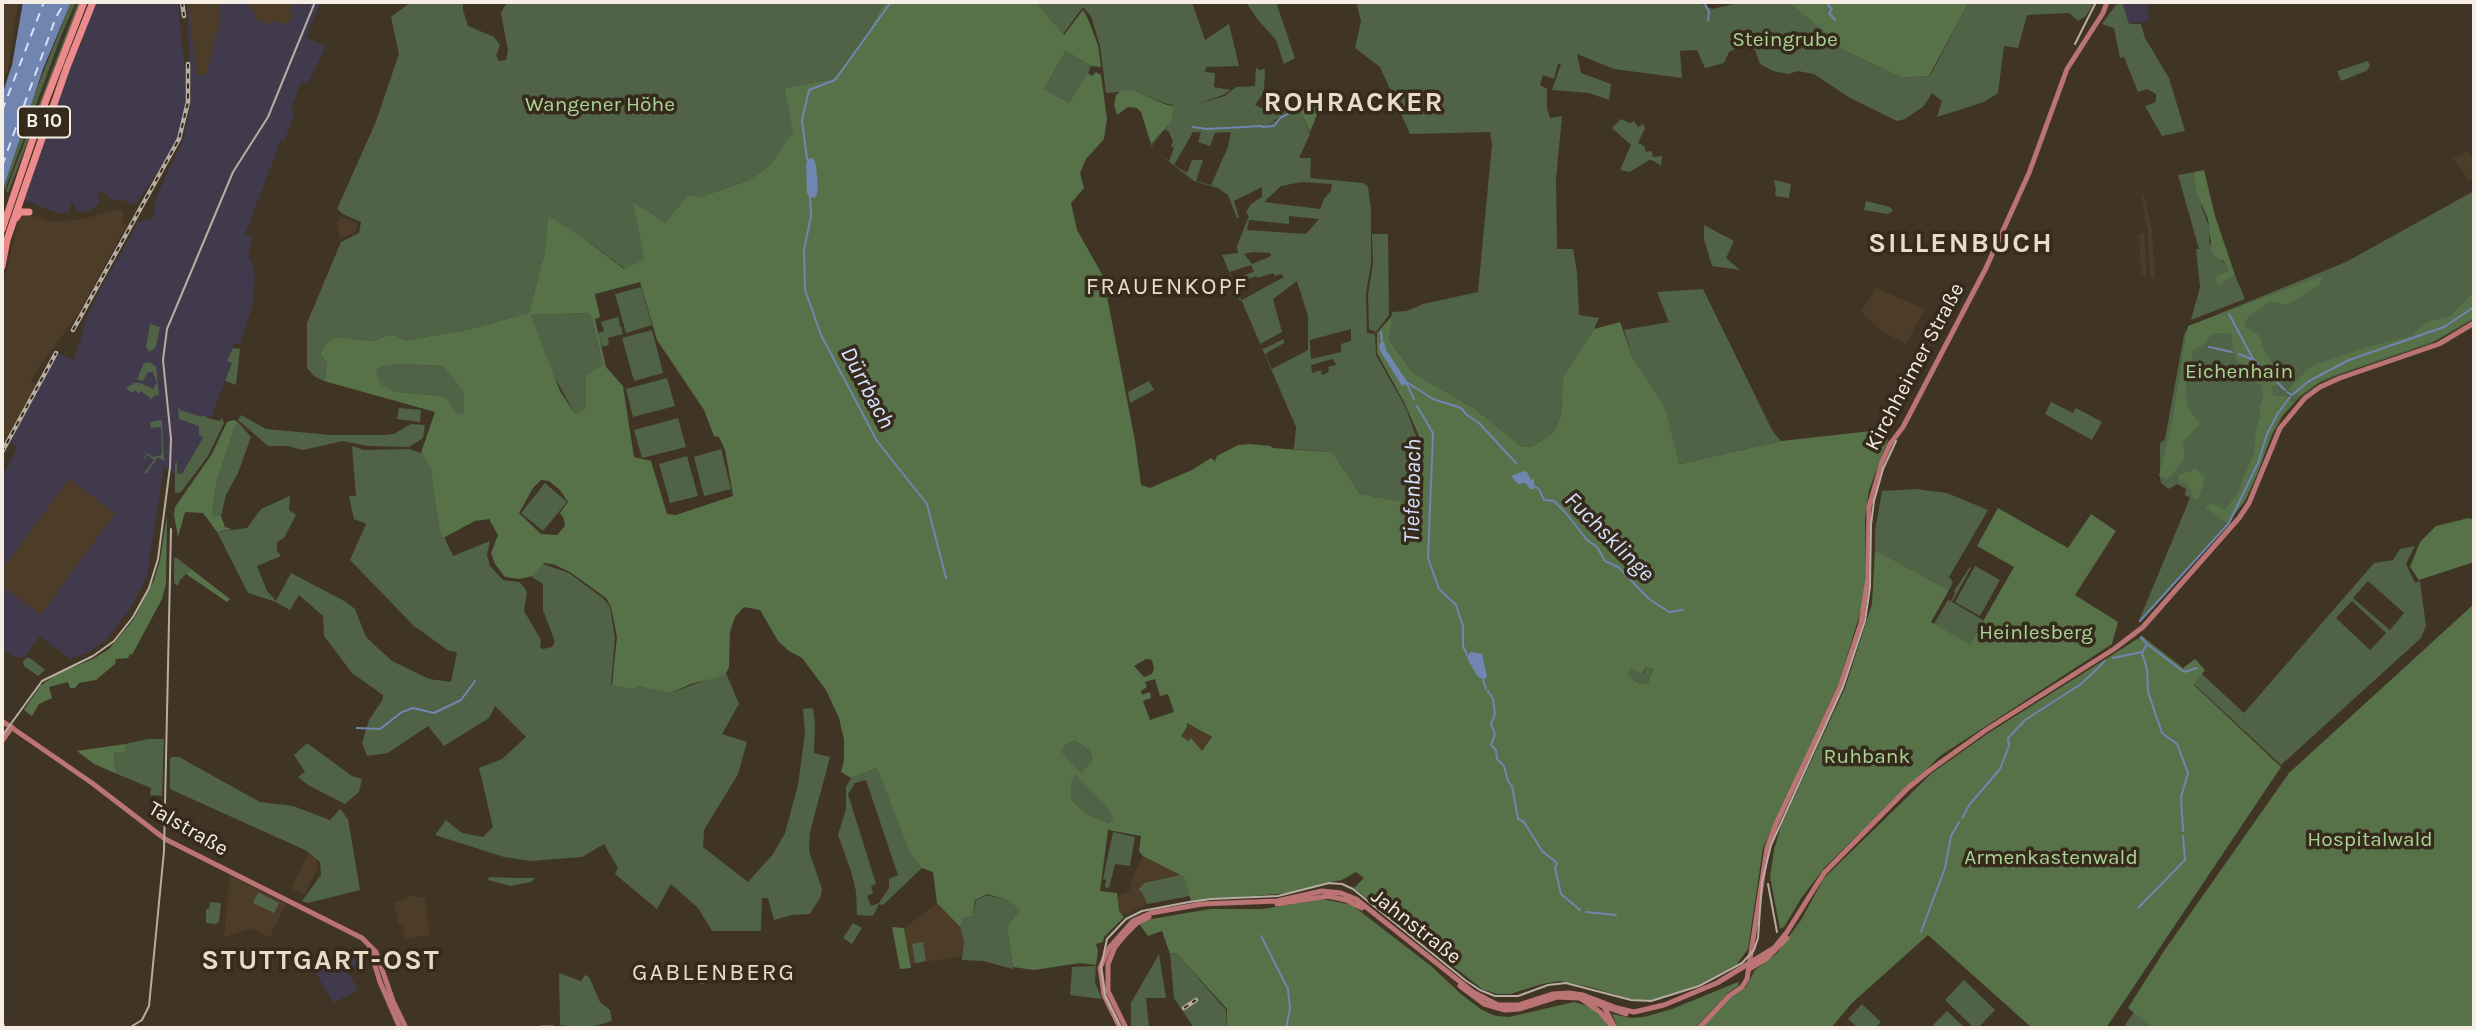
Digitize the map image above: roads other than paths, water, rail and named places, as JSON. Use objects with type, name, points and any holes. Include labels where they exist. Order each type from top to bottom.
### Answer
[{"type":"highway","name":"B 10","points":[[2,230],[84,2]]},
{"type":"highway","name":"B 10","points":[[2,244],[61,72],[91,2]]},
{"type":"highway","points":[[2,267],[13,224],[19,213],[29,212],[22,206],[21,198],[91,2]]},
{"type":"highway","points":[[2,215],[20,164],[33,140]]},
{"type":"main road","name":"Kirchheimer Straße","points":[[1699,1028],[1742,986],[1752,950],[1767,848],[1840,687],[1861,623],[1868,578],[1869,507],[1882,462],[1987,267],[2029,173],[2067,69],[2103,13],[2107,2]]},
{"type":"main road","points":[[1749,966],[1783,938],[1824,873],[1908,788],[1986,730],[2114,649],[2143,627],[2239,518],[2249,503],[2280,428],[2305,398],[2329,382],[2439,344],[2474,323]]},
{"type":"main road","points":[[2,741],[5,725]]},
{"type":"main road","name":"Talstraße","points":[[5,725],[165,839],[356,934],[369,946]]},
{"type":"main road","name":"Jahnstraße","points":[[1108,954],[1128,925],[1151,913],[1212,903],[1277,901],[1331,891],[1356,899],[1473,992],[1501,1006],[1519,1005],[1564,993],[1597,999],[1625,1011],[1645,1010],[1703,990],[1749,966]]},
{"type":"main road","name":"Jahnstraße","points":[[1108,954],[1132,928],[1149,918],[1208,907],[1278,904],[1331,896],[1360,907],[1465,991],[1490,1007],[1516,1010],[1558,997],[1580,998]]},
{"type":"main road","points":[[1580,998],[1620,1013],[1634,1015],[1676,1004],[1766,959],[1782,945],[1795,927],[1809,896]]},
{"type":"main road","points":[[1782,945],[1783,938]]},
{"type":"main road","points":[[369,946],[380,982],[400,1028]]},
{"type":"main road","points":[[369,946],[376,951],[393,1001],[407,1028]]},
{"type":"main road","points":[[1752,950],[1758,956],[1766,954]]},
{"type":"main road","points":[[1108,954],[1100,965],[1101,985],[1120,1028]]},
{"type":"main road","points":[[1108,954],[1108,991],[1125,1028]]},
{"type":"main road","points":[[1580,998],[1614,1026]]},
{"type":"main road","points":[[1597,999],[1614,1026]]},
{"type":"main road","points":[[1614,1026],[1614,1018],[1620,1013]]},
{"type":"main road","points":[[541,1028],[553,1028]]},
{"type":"water","points":[[23,2],[71,2],[43,69],[2,192],[2,95],[12,65]]},
{"type":"water","points":[[813,158],[818,190],[816,197],[810,198],[807,193],[806,166],[807,159]]},
{"type":"water","points":[[1381,342],[1384,342],[1386,350],[1408,383],[1402,386],[1381,352]]},
{"type":"water","points":[[1524,471],[1531,480],[1534,479],[1534,489],[1530,489],[1525,483],[1518,484],[1511,476]]},
{"type":"water","points":[[1471,652],[1482,654],[1487,676],[1484,680],[1477,676],[1468,660],[1467,656]]},
{"type":"waterway","name":"Dürrbach","points":[[807,159],[802,120],[809,90],[835,80],[891,2]]},
{"type":"waterway","points":[[1704,2],[1709,12],[1708,20]]},
{"type":"waterway","points":[[1825,2],[1832,9],[1829,13],[1835,20]]},
{"type":"waterway","points":[[1263,127],[1274,126],[1280,118],[1291,112]]},
{"type":"waterway","points":[[1193,127],[1207,129],[1262,126]]},
{"type":"waterway","name":"Dürrbach","points":[[810,198],[811,216],[804,250],[805,290],[821,335],[877,441],[927,504],[946,578]]},
{"type":"waterway","points":[[2287,392],[2292,395],[2309,381],[2349,360],[2444,327],[2474,307]]},
{"type":"waterway","points":[[2229,314],[2253,359],[2285,390]]},
{"type":"waterway","name":"Tiefenbach","points":[[1381,332],[1382,341]]},
{"type":"waterway","points":[[2209,347],[2232,352]]},
{"type":"waterway","points":[[2239,354],[2251,359]]},
{"type":"waterway","name":"Tiefenbach","points":[[1404,378],[1414,399]]},
{"type":"waterway","points":[[1408,383],[1433,399],[1461,408],[1479,423],[1516,463]]},
{"type":"waterway","points":[[2140,621],[2229,523],[2258,463],[2267,434],[2290,397]]},
{"type":"waterway","name":"Tiefenbach","points":[[1417,406],[1433,433],[1428,558],[1439,589],[1456,605],[1463,626],[1463,646],[1467,655]]},
{"type":"waterway","name":"Fuchsklinge","points":[[1534,486],[1539,489],[1544,500],[1554,501],[1565,512],[1587,540],[1597,547],[1605,561],[1618,567],[1649,599],[1669,612],[1683,610]]},
{"type":"waterway","points":[[2141,637],[2147,644],[2142,653],[2147,669],[2148,692],[2162,733],[2177,744],[2188,773],[2181,797],[2183,831]]},
{"type":"waterway","points":[[2147,644],[2184,672],[2197,668]]},
{"type":"waterway","points":[[2113,658],[2142,652]]},
{"type":"waterway","points":[[1962,818],[1970,804],[2000,769],[2009,746],[2008,738],[2025,720],[2081,684],[2105,661]]},
{"type":"waterway","name":"Tiefenbach","points":[[1483,680],[1486,689]]},
{"type":"waterway","points":[[357,728],[380,729],[402,712],[413,708],[434,713],[461,700],[475,681]]},
{"type":"waterway","name":"Tiefenbach","points":[[1488,691],[1493,699],[1495,714],[1491,724],[1495,734],[1491,745],[1496,750],[1497,759],[1504,766],[1512,786],[1518,819],[1524,822],[1542,851],[1557,863],[1555,868],[1561,894],[1580,910]]},
{"type":"waterway","points":[[1921,932],[1945,868],[1951,836],[1959,822]]},
{"type":"waterway","points":[[2138,908],[2185,860],[2183,836]]},
{"type":"waterway","name":"Tiefenbach","points":[[1586,912],[1616,915]]},
{"type":"waterway","points":[[1261,936],[1288,989],[1290,1009],[1286,1028]]},
{"type":"waterway","points":[[689,980],[703,983],[705,976]]},
{"type":"tram line","points":[[2,736],[42,681],[93,656],[114,641],[133,617],[149,588],[158,559],[170,467],[171,439],[163,360],[167,329],[233,172],[268,117],[315,2]]},
{"type":"tram line","points":[[2075,44],[2096,2]]},
{"type":"tram line","points":[[1121,1028],[1105,996],[1101,967],[1107,939],[1126,919],[1142,911],[1189,902],[1278,896],[1329,883],[1342,884],[1353,889],[1465,980],[1495,996],[1518,996],[1548,985],[1566,983],[1631,1000],[1651,1001],[1699,986],[1742,963],[1754,950],[1758,938],[1762,882],[1771,845],[1843,687],[1865,621],[1870,587],[1874,501],[1883,469],[1896,441]]},
{"type":"tram line","points":[[129,1028],[142,1020],[149,1006],[164,851],[171,529]]},
{"type":"tram line","points":[[1768,884],[1777,932]]},
{"type":"railway","points":[[182,2],[184,16]]},
{"type":"railway","points":[[73,330],[179,139],[188,102],[188,64]]},
{"type":"railway","points":[[2,452],[56,353]]},
{"type":"railway","points":[[1184,1008],[1196,1000]]},
{"type":"district","name":"ROHRACKER","points":[[1354,103]]},
{"type":"district","name":"SILLENBUCH","points":[[1961,244]]},
{"type":"district","name":"FRAUENKOPF","points":[[1167,287]]},
{"type":"district","name":"STUTTGART-OST","points":[[321,961]]},
{"type":"district","name":"GABLENBERG","points":[[714,973]]},
{"type":"park label","name":"Steingrube","points":[[1785,40]]},
{"type":"park label","name":"Wangener Höhe","points":[[600,105]]},
{"type":"park label","name":"Eichenhain","points":[[2239,372]]},
{"type":"park label","name":"Heinlesberg","points":[[2036,633]]},
{"type":"park label","name":"Ruhbank","points":[[1867,757]]},
{"type":"park label","name":"Hospitalwald","points":[[2370,840]]},
{"type":"park label","name":"Armenkastenwald","points":[[2051,858]]}]
